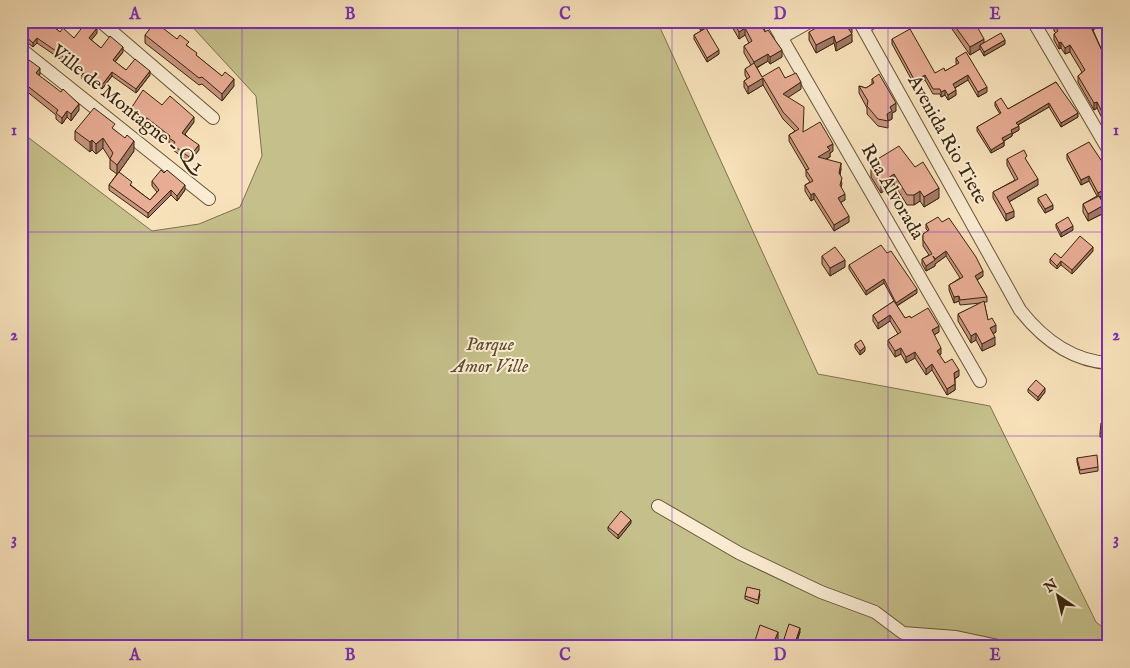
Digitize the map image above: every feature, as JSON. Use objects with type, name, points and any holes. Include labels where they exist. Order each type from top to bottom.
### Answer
[{"type":"street","points":[[100,21],[213,118]]},
{"type":"street","name":"Rua Alvorada","points":[[772,21],[980,381]]},
{"type":"street","points":[[781,38],[811,21]]},
{"type":"street","points":[[1033,21],[1109,151]]},
{"type":"street","name":"Avenida Rio Tiete","points":[[865,23],[1020,310],[1043,335],[1084,359],[1109,363]]},
{"type":"street","name":"Ville de Montagne - Q 1","points":[[21,49],[209,199]]},
{"type":"street","points":[[658,506],[739,553],[822,592],[875,612],[903,633],[956,637],[1003,647]]},
{"type":"green space","name":"Parque Amor Ville","points":[[187,21],[657,21],[818,374],[990,406],[1096,622],[1109,632],[1109,647],[21,647],[21,132],[152,231],[199,224],[240,207],[262,156],[256,96]]},
{"type":"building","points":[[35,21],[51,21],[49,23],[60,32],[63,28],[74,38],[88,21],[97,28],[89,38],[101,48],[110,36],[123,47],[113,60],[126,70],[135,59],[150,71],[136,89],[112,72],[102,85],[94,79],[91,82],[82,74],[84,73],[56,51],[37,38],[33,43],[24,35]]},
{"type":"building","points":[[697,21],[710,21],[711,22],[701,28]]},
{"type":"building","points":[[733,21],[759,21],[765,32],[768,30],[782,50],[770,57],[768,54],[754,62],[744,46],[752,41],[745,28],[739,32]]},
{"type":"building","points":[[828,21],[849,21],[852,25],[848,28],[852,34],[836,43],[834,36],[816,45],[809,32]]},
{"type":"building","points":[[953,21],[974,21],[984,39],[970,47]]},
{"type":"building","points":[[1060,21],[1097,21],[1090,25],[1103,53],[1109,50],[1109,126],[1097,102],[1094,103],[1078,76],[1085,70],[1070,45],[1065,48],[1061,42],[1059,43],[1054,34],[1058,31],[1054,24]]},
{"type":"building","points":[[155,22],[177,39],[180,35],[189,42],[186,45],[222,76],[225,72],[234,79],[222,94],[145,35]]},
{"type":"building","points":[[706,28],[719,50],[707,58],[694,35]]},
{"type":"building","points":[[910,29],[935,73],[944,68],[945,71],[959,63],[956,58],[966,52],[987,87],[978,92],[968,75],[953,84],[956,90],[948,95],[945,90],[941,92],[940,89],[933,89],[925,75],[915,81],[892,39]]},
{"type":"building","points":[[1001,33],[1005,40],[984,52],[980,45]]},
{"type":"building","points":[[29,60],[40,68],[36,73],[61,92],[63,89],[79,104],[71,114],[67,111],[62,118],[56,113],[58,110],[25,84],[21,86],[21,63],[25,65]]},
{"type":"building","points":[[754,63],[762,77],[779,67],[785,78],[796,73],[801,82],[783,94],[804,107],[803,132],[820,122],[833,144],[827,147],[830,150],[818,157],[841,163],[839,173],[842,178],[840,185],[845,194],[838,198],[849,216],[834,225],[814,193],[811,195],[805,185],[813,181],[806,170],[809,169],[789,135],[799,129],[783,112],[763,78],[748,87],[744,81],[750,77],[745,69]]},
{"type":"building","points":[[879,74],[896,103],[890,107],[892,111],[887,114],[888,121],[878,119],[867,106],[868,101],[859,86],[866,88],[874,83],[872,79]]},
{"type":"building","points":[[1056,82],[1078,113],[1061,123],[1049,103],[1016,123],[1019,126],[1011,130],[1012,133],[1002,138],[1004,142],[991,150],[977,127],[1001,113],[995,102],[1001,98],[1008,109]]},
{"type":"building","points":[[143,90],[162,105],[170,96],[194,117],[182,133],[199,145],[189,157],[173,145],[175,142],[169,138],[170,136],[147,118],[141,119],[133,112],[134,109],[132,107]]},
{"type":"building","points":[[94,108],[115,124],[112,128],[125,138],[127,135],[134,141],[117,165],[110,159],[113,153],[103,138],[96,144],[75,131]]},
{"type":"building","points":[[1089,142],[1107,169],[1109,168],[1109,187],[1098,193],[1089,176],[1081,180],[1067,154]]},
{"type":"building","points":[[899,146],[915,167],[923,162],[939,188],[924,197],[920,191],[914,195],[907,195],[894,174],[881,183],[871,167],[877,163],[876,160]]},
{"type":"building","points":[[1024,150],[1027,156],[1025,158],[1038,179],[1007,197],[1014,211],[1006,214],[993,192],[1018,179],[1007,159]]},
{"type":"building","points":[[161,170],[164,173],[167,170],[185,185],[177,196],[171,190],[148,213],[109,185],[119,172],[132,182],[130,185],[150,200],[159,190],[152,181]]},
{"type":"building","points":[[1046,194],[1053,205],[1045,209],[1038,198]]},
{"type":"building","points":[[1099,196],[1104,205],[1088,214],[1083,204]]},
{"type":"building","points":[[938,217],[942,222],[949,218],[976,257],[983,271],[975,276],[987,297],[960,300],[959,296],[954,297],[949,285],[963,277],[946,251],[935,259],[933,256],[935,260],[926,266],[922,259],[932,254],[923,240],[923,234],[929,230],[926,224]]},
{"type":"building","points":[[1068,217],[1073,226],[1061,233],[1056,224]]},
{"type":"building","points":[[1080,236],[1093,247],[1072,270],[1061,261],[1057,266],[1050,259],[1055,253],[1061,258]]},
{"type":"building","points":[[881,245],[887,253],[891,251],[917,289],[896,303],[884,279],[866,291],[849,265]]},
{"type":"building","points":[[835,247],[845,260],[830,268],[822,256]]},
{"type":"building","points":[[894,301],[905,318],[910,316],[911,318],[928,308],[939,326],[932,330],[941,348],[937,351],[945,363],[952,359],[959,370],[954,373],[955,384],[947,389],[932,364],[926,369],[915,352],[906,357],[901,348],[895,351],[888,340],[901,332],[890,315],[878,323],[873,315]]},
{"type":"building","points":[[984,301],[988,320],[992,318],[996,325],[990,328],[995,337],[982,344],[976,333],[971,336],[958,314]]},
{"type":"building","points":[[861,340],[865,347],[860,351],[855,344]]},
{"type":"building","points":[[1036,380],[1045,388],[1038,397],[1028,389]]},
{"type":"building","points":[[1101,423],[1109,424],[1109,435],[1100,433]]},
{"type":"building","points":[[1097,455],[1098,467],[1080,470],[1077,458]]},
{"type":"building","points":[[621,511],[631,520],[618,535],[608,527]]},
{"type":"building","points":[[747,587],[760,590],[758,600],[745,596]]},
{"type":"building","points":[[789,624],[800,628],[795,643],[784,639]]},
{"type":"building","points":[[760,625],[778,632],[772,647],[753,647]]}]
